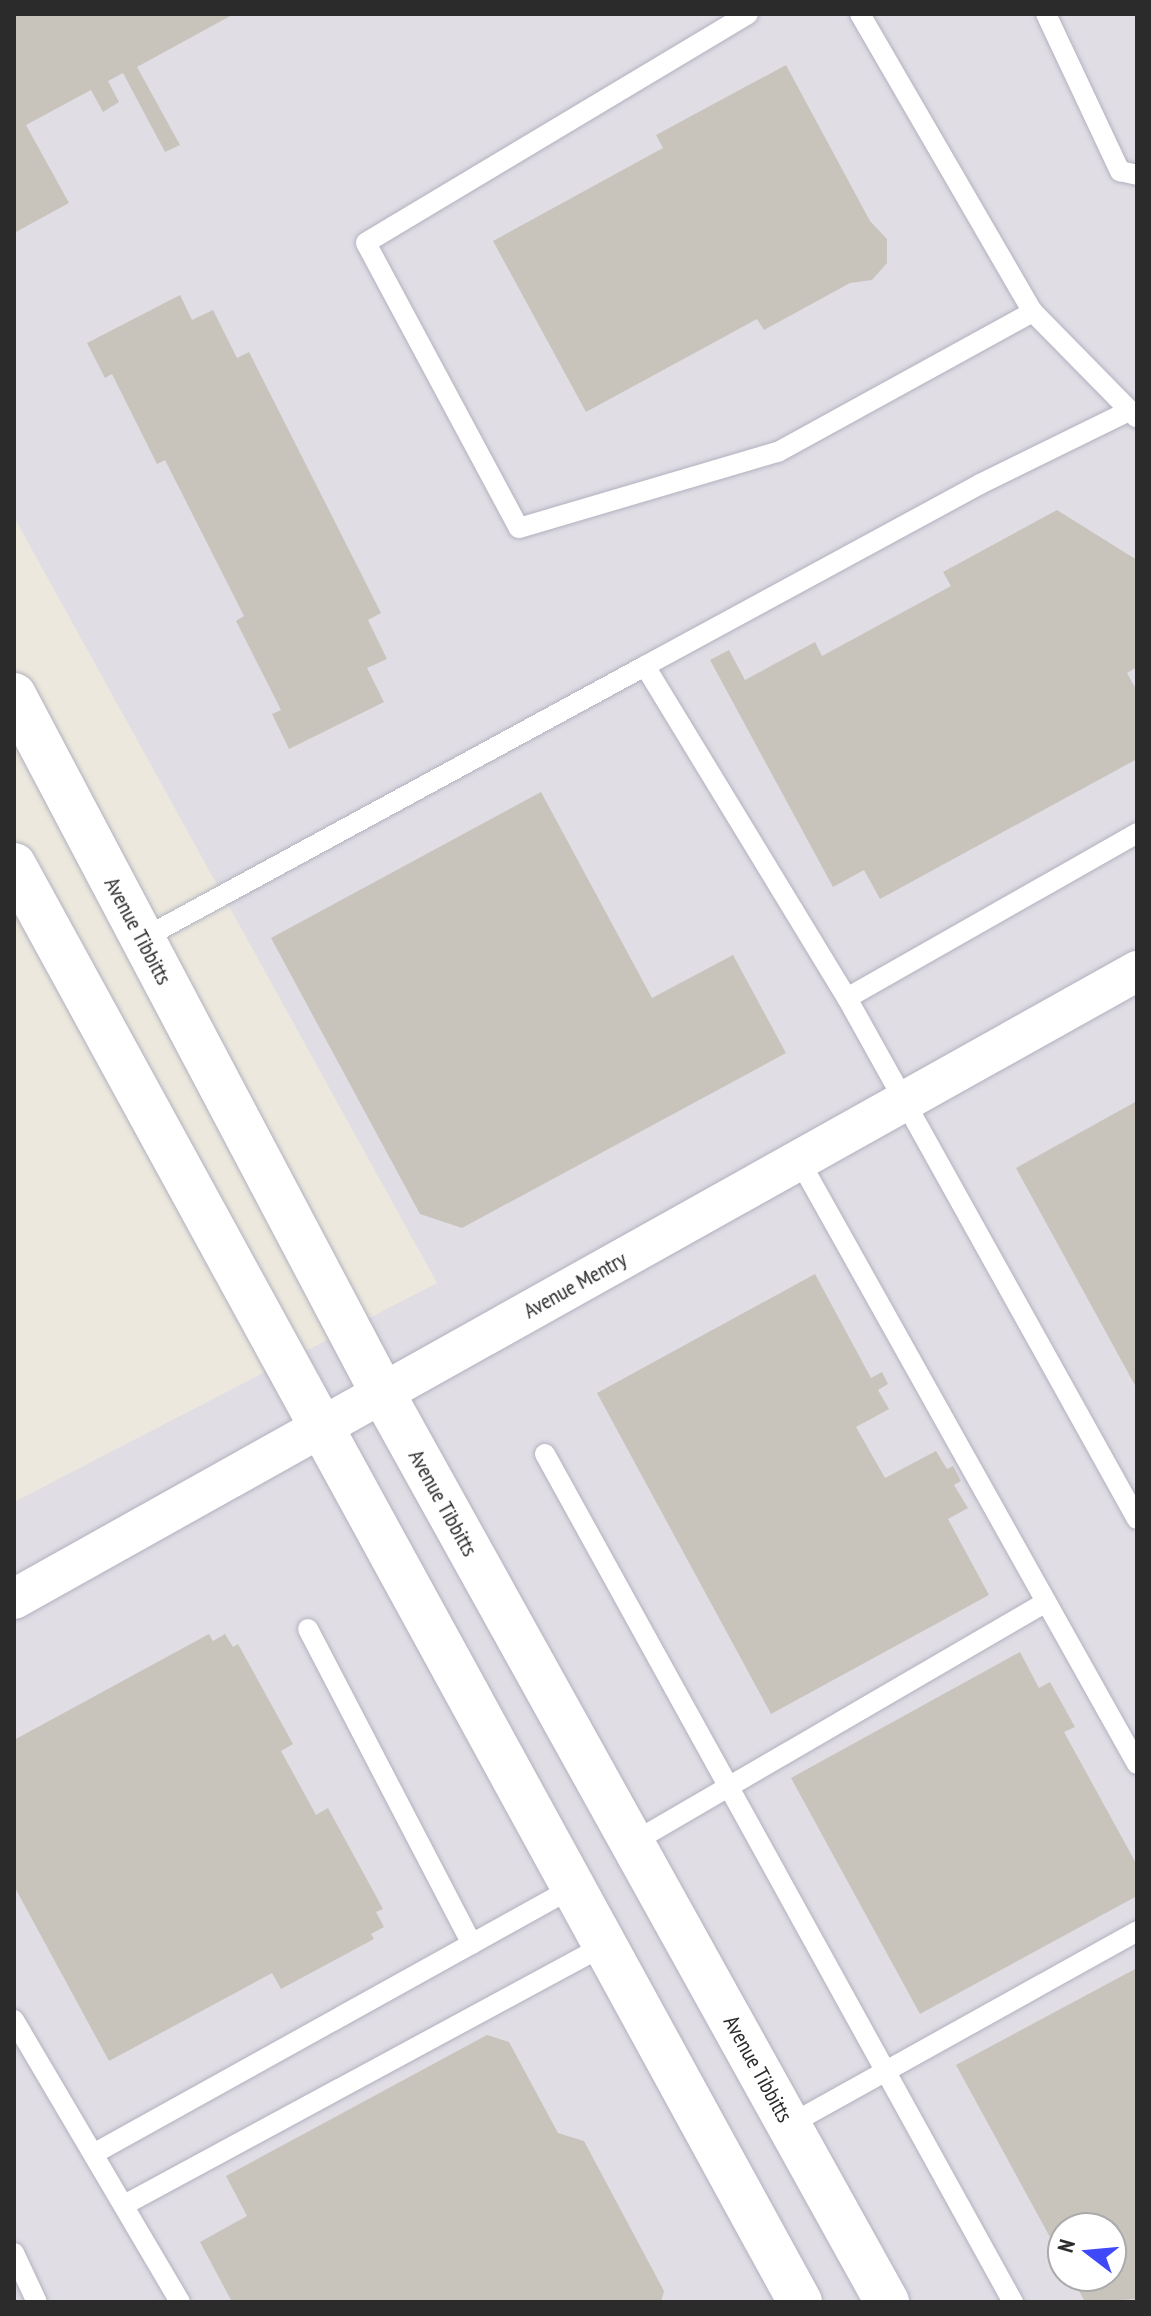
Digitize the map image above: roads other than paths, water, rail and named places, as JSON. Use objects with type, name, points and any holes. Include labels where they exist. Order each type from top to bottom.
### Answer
[{"type":"street","name":"Avenue Tibbitts","points":[[14,695],[382,1392],[887,2302]]},
{"type":"street","points":[[14,865],[800,2302]]},
{"type":"street","name":"Avenue Mentry","points":[[14,1599],[1137,971]]},
{"type":"lane","points":[[748,14],[366,243],[519,528],[778,452],[1033,312]]},
{"type":"lane","points":[[142,939],[980,484],[1133,415],[1033,312],[860,14]]},
{"type":"lane","points":[[1046,14],[1120,171],[1137,175]]},
{"type":"lane","points":[[645,666],[847,998],[1137,1519]]},
{"type":"lane","points":[[847,998],[1137,833]]},
{"type":"lane","points":[[799,1160],[1137,1764]]},
{"type":"lane","points":[[545,1454],[727,1786],[889,2072],[1013,2302]]},
{"type":"lane","points":[[632,1843],[1046,1602]]},
{"type":"lane","points":[[308,1629],[472,1944]]},
{"type":"lane","points":[[95,2153],[574,1887]]},
{"type":"lane","points":[[789,2125],[1137,1931]]},
{"type":"lane","points":[[126,2204],[605,1945]]},
{"type":"lane","points":[[14,2020],[126,2204],[180,2302]]},
{"type":"lane","points":[[14,2253],[37,2302]]}]
